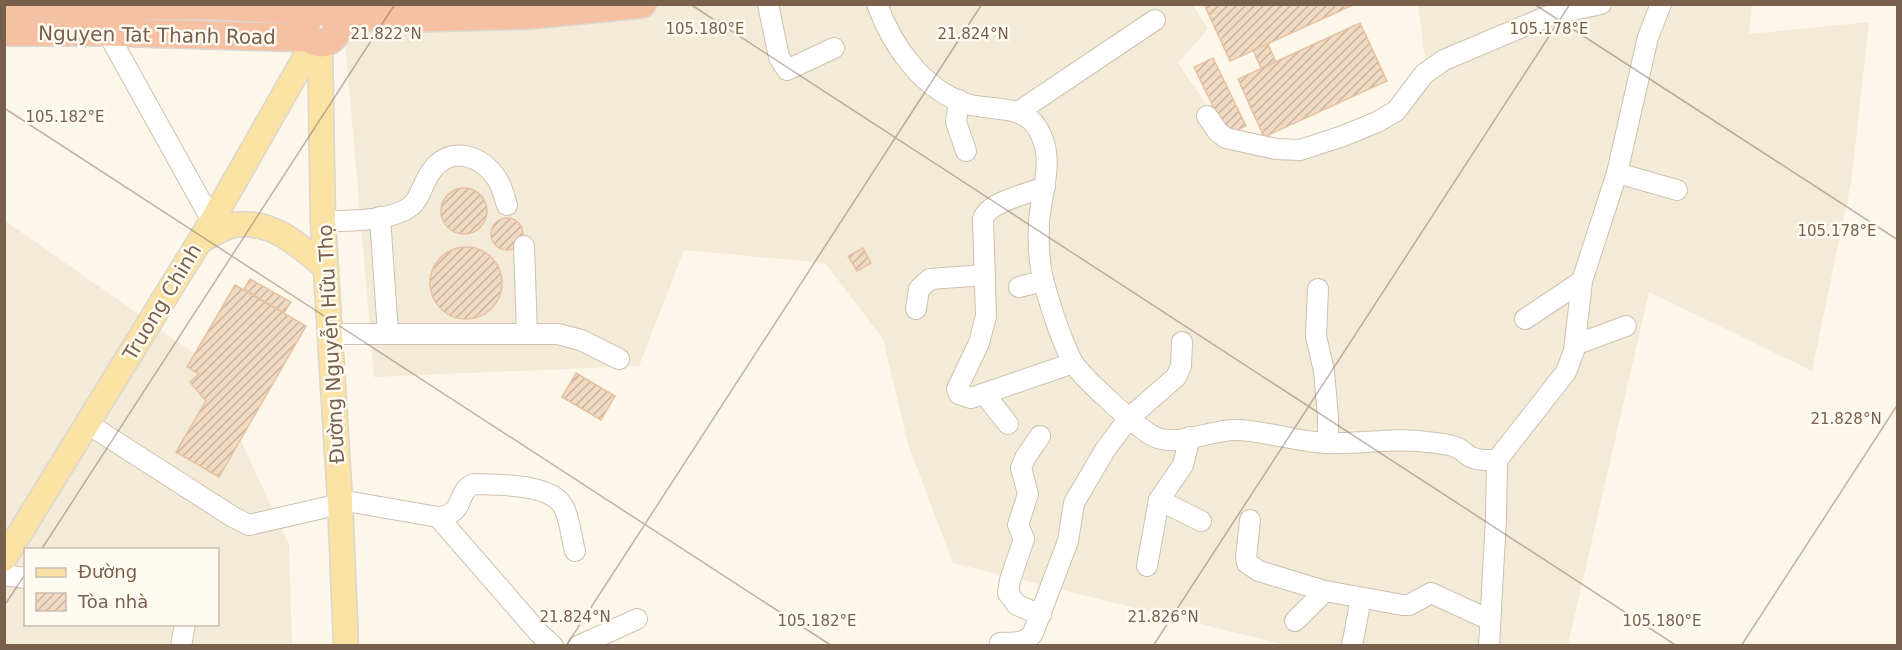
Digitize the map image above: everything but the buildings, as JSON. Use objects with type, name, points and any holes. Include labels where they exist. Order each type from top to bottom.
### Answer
[{"type":"highway","name":"Nguyen Tat Thanh Road","points":[[4,4],[210,6],[417,18],[530,15],[642,4]]},
{"type":"highway","points":[[315,41],[332,39],[336,34],[336,21],[323,11]]},
{"type":"highway","name":"Nguyen Tat Thanh Road","points":[[4,32],[107,32],[315,41]]},
{"type":"main road","name":"Đường Nguyễn Hữu Thọ","points":[[315,41],[346,645]]},
{"type":"main road","name":"Truong Chinh","points":[[4,559],[14,535],[88,424],[206,231],[315,41]]},
{"type":"main road","points":[[206,231],[234,225],[275,230],[293,240],[326,268]]},
{"type":"street","points":[[768,4],[779,57],[787,70],[834,48]]},
{"type":"street","points":[[877,4],[882,19],[909,62],[924,78],[950,96],[968,104],[1018,112],[1032,119],[1040,132],[1047,164],[1039,222],[1043,281],[1073,363],[1129,418],[1153,436],[1180,440],[1228,429],[1328,443],[1423,441],[1458,448],[1476,459],[1497,460]]},
{"type":"street","points":[[1207,116],[1218,132],[1226,138],[1276,149],[1300,150],[1368,126],[1396,111],[1424,74],[1444,60],[1553,14],[1601,4]]},
{"type":"street","points":[[1489,645],[1497,460],[1566,372],[1575,345],[1582,281],[1617,173],[1648,37],[1661,4]]},
{"type":"street","points":[[1018,112],[1155,20]]},
{"type":"street","points":[[107,32],[206,231]]},
{"type":"street","points":[[959,100],[956,122],[966,151]]},
{"type":"street","points":[[323,222],[380,217],[402,211],[414,204],[438,163],[446,158],[462,154],[476,159],[489,168],[499,181],[507,205]]},
{"type":"street","points":[[1617,173],[1677,190]]},
{"type":"street","points":[[1045,187],[992,206],[985,213],[983,219],[986,316],[983,332],[957,389],[959,394],[965,397],[985,395],[1073,363]]},
{"type":"street","points":[[380,217],[388,334]]},
{"type":"street","points":[[524,246],[527,334]]},
{"type":"street","points":[[916,309],[919,288],[930,279],[985,275]]},
{"type":"street","points":[[1018,287],[1043,281]]},
{"type":"street","points":[[1525,319],[1582,281]]},
{"type":"street","points":[[1318,289],[1316,336],[1324,370],[1328,443]]},
{"type":"street","points":[[1575,345],[1626,326]]},
{"type":"street","points":[[330,334],[558,334],[581,340],[619,359]]},
{"type":"street","points":[[1000,643],[1029,640],[1041,615],[1068,541],[1074,503],[1105,450],[1129,418],[1176,377],[1181,366],[1182,342]]},
{"type":"street","points":[[985,395],[1008,424]]},
{"type":"street","points":[[88,424],[249,525],[340,502],[438,517],[455,511],[466,489],[474,484],[538,489],[549,494],[563,506],[575,551]]},
{"type":"street","points":[[1040,436],[1024,458],[1021,468],[1028,494],[1018,525],[1024,539],[1008,593],[1012,601],[1021,608],[1041,615]]},
{"type":"street","points":[[1147,566],[1159,500],[1183,465],[1190,437]]},
{"type":"street","points":[[1159,500],[1201,521]]},
{"type":"street","points":[[438,517],[538,632],[553,645]]},
{"type":"street","points":[[1250,520],[1247,563],[1259,571],[1325,591],[1403,605],[1431,593],[1490,620]]},
{"type":"street","points":[[4,575],[24,578]]},
{"type":"street","points":[[1295,621],[1325,591]]},
{"type":"street","points":[[1352,645],[1361,598]]},
{"type":"street","points":[[578,645],[638,619]]},
{"type":"street","points":[[181,645],[185,626]]},
{"type":"shaded area","points":[[342,5],[1193,5],[1208,29],[1178,63],[1224,131],[1286,160],[1396,124],[1426,66],[1418,5],[1752,5],[1749,34],[1869,22],[1851,183],[1812,371],[1649,292],[1568,645],[1289,646],[953,563],[908,444],[883,339],[825,263],[684,250],[639,366],[374,377]]},
{"type":"shaded area","points":[[4,220],[204,360],[289,545],[292,645],[5,645]]}]
